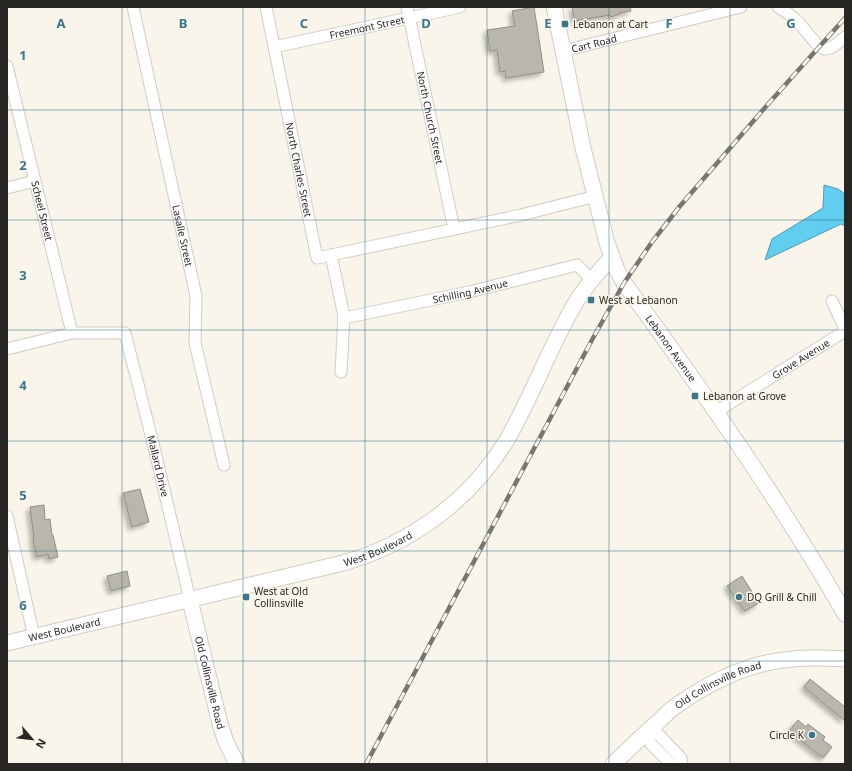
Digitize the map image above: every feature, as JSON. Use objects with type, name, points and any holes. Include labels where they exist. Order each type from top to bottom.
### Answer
[{"type":"street","name":"Lasalle Street","points":[[133,7],[196,296],[196,343],[224,466]]},
{"type":"street","name":"North Charles Street","points":[[266,7],[318,258],[331,255]]},
{"type":"street","name":"North Church Street","points":[[407,7],[454,229]]},
{"type":"street","name":"Freemont Street","points":[[274,48],[460,7]]},
{"type":"street","name":"Lebanon Avenue","points":[[554,7],[583,148],[606,238],[617,270],[624,283],[764,482],[845,614]]},
{"type":"street","name":"Cart Road","points":[[563,51],[741,7]]},
{"type":"street","points":[[778,7],[788,12],[819,46],[825,49],[830,48],[845,37]]},
{"type":"street","name":"Scheel Street","points":[[7,66],[72,333]]},
{"type":"street","points":[[7,188],[35,181]]},
{"type":"street","points":[[341,372],[344,316],[331,255],[521,215],[596,196]]},
{"type":"street","name":"West Boulevard","points":[[7,643],[334,566],[375,552],[404,538],[422,527],[456,501],[488,466],[504,444],[563,324],[592,280],[612,257]]},
{"type":"street","name":"Schilling Avenue","points":[[344,316],[344,318],[469,292],[577,264],[592,280]]},
{"type":"street","points":[[832,301],[845,330]]},
{"type":"street","name":"Grove Avenue","points":[[716,412],[845,330]]},
{"type":"street","points":[[7,349],[72,333]]},
{"type":"street","name":"Mallard Drive","points":[[72,333],[125,333],[190,600]]},
{"type":"street","points":[[7,516],[34,637]]},
{"type":"street","name":"Old Collinsville Road","points":[[190,600],[220,724],[226,742],[237,764]]},
{"type":"street","name":"Old Collinsville Road","points":[[613,764],[675,706],[713,682],[742,669],[768,662],[792,659],[845,659]]},
{"type":"street","points":[[671,764],[651,744],[646,733],[658,734],[681,758],[681,764]]},
{"type":"water","points":[[824,185],[838,189],[845,194],[845,226],[841,224],[765,260],[772,239],[823,208]]},
{"type":"building","points":[[534,7],[544,72],[506,78],[505,71],[500,72],[497,50],[490,51],[487,30],[515,26],[512,11]]},
{"type":"building","points":[[572,7],[630,7],[631,11],[619,13],[620,14],[611,17],[610,15],[575,21]]},
{"type":"building","points":[[140,489],[149,522],[132,527],[123,493]]},
{"type":"building","points":[[44,505],[45,520],[50,519],[52,535],[58,557],[49,559],[48,554],[37,557],[33,540],[30,507]]},
{"type":"building","points":[[127,571],[130,586],[111,591],[107,576]]},
{"type":"building","points":[[742,576],[759,603],[745,611],[727,586]]},
{"type":"building","points":[[810,679],[845,707],[845,721],[804,687]]},
{"type":"building","points":[[798,720],[806,727],[808,724],[825,737],[823,740],[832,747],[823,758],[789,731]]},
{"type":"railway","points":[[366,764],[593,338],[624,283],[652,242],[680,206],[845,18]]},
{"type":"place","name":"Lebanon at Cart","points":[[565,24]]},
{"type":"place","name":"West at Lebanon","points":[[591,300]]},
{"type":"place","name":"Lebanon at Grove","points":[[695,396]]},
{"type":"place","name":"West at Old Collinsville","points":[[246,597]]},
{"type":"place","name":"DQ Grill & Chill","points":[[739,597]]},
{"type":"place","name":"Circle K","points":[[812,735]]}]
